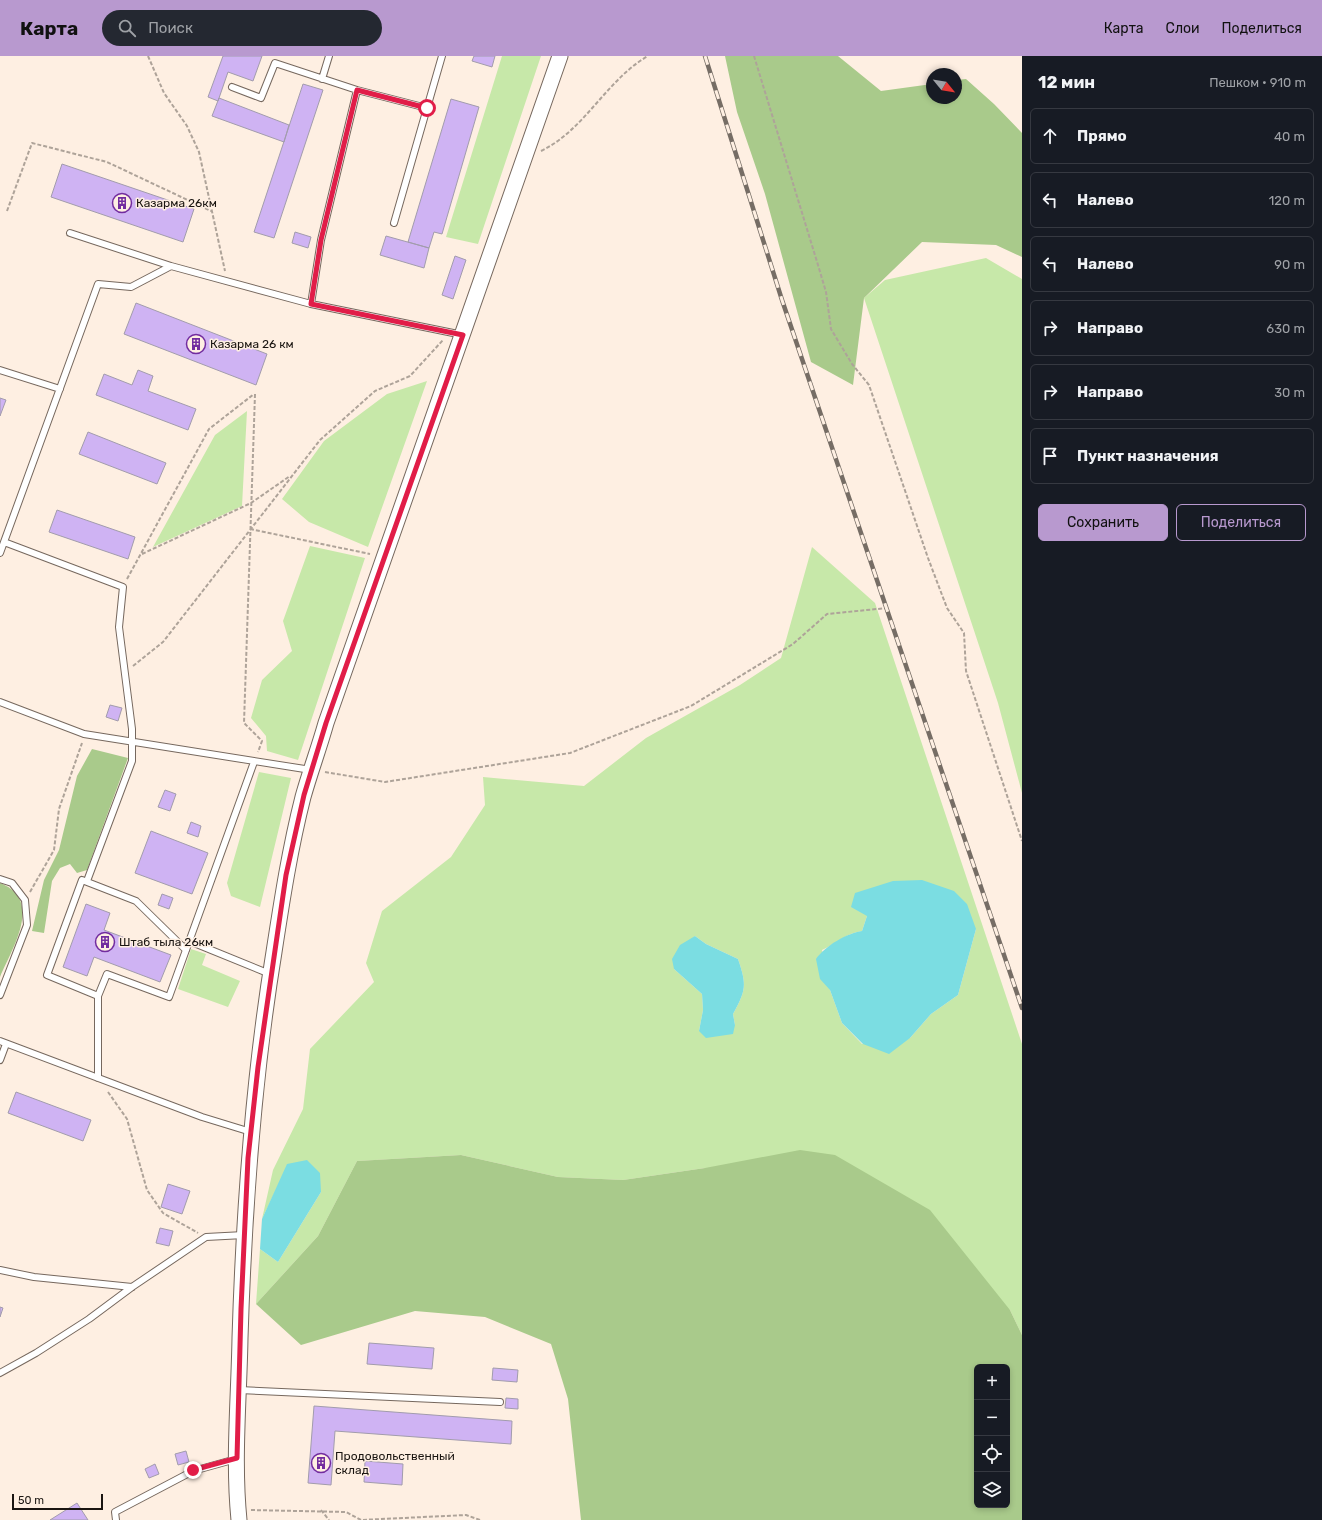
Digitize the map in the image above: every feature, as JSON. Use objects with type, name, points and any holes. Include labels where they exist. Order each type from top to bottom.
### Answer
[{"type":"street","points":[[238,1515],[237,1458],[244,1235],[251,1132],[270,974],[286,875],[311,770],[384,557],[456,334],[524,159],[560,56]]},
{"type":"lane","points":[[322,79],[329,56]]},
{"type":"lane","points":[[394,223],[442,56]]},
{"type":"lane","points":[[232,87],[261,98],[275,63],[357,90],[427,108]]},
{"type":"lane","points":[[311,304],[321,240],[357,90]]},
{"type":"lane","points":[[70,233],[228,283],[311,304],[456,334]]},
{"type":"lane","points":[[0,553],[98,284],[131,287],[171,266]]},
{"type":"lane","points":[[0,370],[60,389]]},
{"type":"lane","points":[[0,533],[7,535]]},
{"type":"lane","points":[[4,542],[123,587],[119,627],[132,741],[132,761],[87,881]]},
{"type":"lane","points":[[0,702],[84,734],[311,770]]},
{"type":"lane","points":[[98,1078],[98,996],[107,974],[169,997],[254,762]]},
{"type":"lane","points":[[0,879],[12,883],[25,900],[27,925],[0,995]]},
{"type":"lane","points":[[98,996],[47,975],[82,880],[136,901],[186,950]]},
{"type":"lane","points":[[190,941],[270,974]]},
{"type":"lane","points":[[0,1060],[3,1043],[202,1117],[251,1132]]},
{"type":"lane","points":[[0,1373],[36,1353],[89,1319],[132,1286],[206,1237],[244,1235]]},
{"type":"lane","points":[[0,1270],[34,1277],[132,1286]]},
{"type":"lane","points":[[239,1390],[500,1402]]},
{"type":"lane","points":[[116,1520],[114,1512],[193,1470],[237,1458]]},
{"type":"path","points":[[148,56],[164,93],[186,126],[199,152],[228,283]]},
{"type":"path","points":[[524,159],[550,147],[576,126],[599,100],[637,62],[648,56]]},
{"type":"path","points":[[754,56],[826,292],[831,329],[852,364],[869,385],[928,558],[947,608],[964,633],[966,671],[1022,841]]},
{"type":"path","points":[[7,211],[32,142],[107,162],[211,211]]},
{"type":"path","points":[[125,672],[163,642],[320,440],[375,392],[410,376],[456,334]]},
{"type":"path","points":[[123,587],[209,429],[255,394],[244,723],[262,741],[254,762]]},
{"type":"path","points":[[141,554],[251,504],[293,475]]},
{"type":"path","points":[[250,529],[384,557]]},
{"type":"path","points":[[311,770],[385,782],[570,753],[690,706],[793,644],[827,614],[887,608]]},
{"type":"path","points":[[25,900],[54,850],[59,809],[84,734]]},
{"type":"path","points":[[98,1078],[126,1119],[147,1190],[163,1213],[206,1237]]},
{"type":"path","points":[[238,1515],[321,1510],[346,1512],[362,1520],[466,1515],[480,1520]]},
{"type":"path","points":[[321,1510],[329,1520]]},
{"type":"green space","points":[[502,56],[541,56],[478,244],[446,237]]},
{"type":"green space","points":[[725,56],[838,56],[881,91],[926,85],[926,104],[962,104],[962,79],[966,79],[994,104],[1022,133],[1022,257],[996,245],[922,242],[864,298],[853,385],[811,362],[765,194],[737,112]]},
{"type":"green space","points":[[986,258],[1022,279],[1022,793],[998,703],[864,298],[885,280]]},
{"type":"green space","points":[[427,381],[368,547],[309,522],[282,499],[324,441],[387,394]]},
{"type":"green space","points":[[247,411],[242,506],[153,547],[215,435]]},
{"type":"green space","points":[[310,546],[365,558],[298,760],[267,751],[266,736],[251,718],[262,680],[292,651],[283,621]]},
{"type":"green space","points":[[812,547],[875,603],[1022,1044],[1022,1335],[1010,1310],[705,1168],[623,1180],[558,1177],[461,1155],[357,1161],[318,1236],[256,1304],[260,1249],[278,1262],[321,1192],[281,1179],[262,1219],[273,1170],[303,1109],[310,1049],[374,982],[366,963],[382,911],[451,857],[485,805],[483,777],[584,786],[646,738],[740,685],[781,658]],"holes":[[[867,916],[976,929],[958,995],[931,1014],[910,1038],[862,1044],[842,1023],[830,990],[822,950],[846,936],[862,931]],[[695,936],[706,944],[738,959],[743,975],[744,987],[741,999],[733,1014],[735,1025],[699,1031],[703,1010],[702,994],[674,969]]]},
{"type":"green space","points":[[92,749],[128,758],[87,870],[77,873],[70,864],[60,868],[52,881],[44,933],[32,931],[44,880],[59,850],[77,776]]},
{"type":"green space","points":[[259,772],[291,778],[260,907],[231,896],[227,883]]},
{"type":"green space","points":[[0,883],[13,891],[20,901],[22,913],[21,926],[17,939],[0,977]]},
{"type":"green space","points":[[191,949],[206,954],[202,965],[240,981],[228,1007],[178,989]]},
{"type":"green space","points":[[800,1150],[835,1155],[930,1210],[1010,1310],[1022,1335],[1022,1520],[581,1520],[568,1399],[551,1344],[485,1317],[415,1311],[301,1345],[256,1304],[318,1236],[357,1161],[461,1155],[558,1177],[623,1180],[705,1168]]},
{"type":"water","points":[[922,880],[954,891],[967,904],[976,929],[958,995],[931,1014],[910,1038],[889,1054],[863,1044],[842,1023],[830,990],[820,979],[816,959],[825,949],[837,941],[850,934],[862,931],[867,916],[851,907],[855,893],[893,881]]},
{"type":"water","points":[[695,936],[706,944],[738,959],[743,975],[744,987],[741,999],[733,1014],[735,1025],[733,1034],[706,1038],[699,1031],[703,1010],[702,994],[674,969],[672,959],[680,945]]},
{"type":"water","points":[[307,1160],[320,1173],[321,1192],[278,1262],[260,1249],[262,1219],[287,1164]]},
{"type":"building","points":[[223,56],[262,56],[253,81],[228,72],[218,101],[208,97]]},
{"type":"building","points":[[474,56],[495,56],[492,67],[472,61]]},
{"type":"building","points":[[303,84],[323,90],[274,238],[254,232]]},
{"type":"building","points":[[219,98],[289,125],[284,142],[212,116]]},
{"type":"building","points":[[451,99],[479,107],[442,234],[434,232],[429,248],[408,242]]},
{"type":"building","name":"Казарма 26км","points":[[62,164],[194,209],[183,242],[51,197]]},
{"type":"building","points":[[295,232],[311,237],[308,248],[292,243]]},
{"type":"building","points":[[386,236],[429,248],[424,268],[380,255]]},
{"type":"building","points":[[455,256],[466,260],[453,299],[442,295]]},
{"type":"building","name":"Казарма 26 км","points":[[136,303],[267,354],[256,385],[124,334]]},
{"type":"building","points":[[138,370],[153,376],[148,391],[196,409],[188,430],[96,395],[104,374],[132,385]]},
{"type":"building","points":[[0,398],[6,400],[0,416]]},
{"type":"building","points":[[88,432],[166,463],[157,484],[79,454]]},
{"type":"building","points":[[57,510],[135,537],[128,559],[49,532]]},
{"type":"building","points":[[110,705],[122,708],[118,721],[106,717]]},
{"type":"building","points":[[165,790],[176,794],[170,811],[158,807]]},
{"type":"building","points":[[191,822],[201,826],[198,837],[187,833]]},
{"type":"building","points":[[151,831],[208,853],[192,894],[135,873]]},
{"type":"building","points":[[162,894],[173,898],[169,909],[158,905]]},
{"type":"building","name":"Штаб тыла 26км","points":[[86,904],[110,913],[104,930],[171,955],[160,982],[94,957],[87,976],[63,967]]},
{"type":"building","points":[[16,1092],[91,1120],[83,1141],[8,1113]]},
{"type":"building","points":[[168,1184],[190,1191],[182,1214],[161,1207]]},
{"type":"building","points":[[160,1228],[173,1231],[169,1246],[156,1243]]},
{"type":"building","points":[[0,1307],[3,1308],[0,1317]]},
{"type":"building","points":[[369,1343],[434,1348],[432,1369],[367,1364]]},
{"type":"building","points":[[493,1368],[518,1370],[517,1382],[492,1380]]},
{"type":"building","points":[[506,1398],[518,1399],[518,1409],[505,1408]]},
{"type":"building","name":"Продовольственный склад","points":[[314,1406],[512,1421],[511,1444],[335,1431],[331,1485],[308,1483]]},
{"type":"building","points":[[186,1451],[189,1462],[178,1465],[175,1454]]},
{"type":"building","points":[[365,1461],[403,1464],[402,1485],[364,1482]]},
{"type":"building","points":[[155,1464],[159,1474],[149,1478],[145,1469]]},
{"type":"building","points":[[77,1503],[88,1520],[50,1520]]},
{"type":"railway","points":[[705,56],[782,300],[1022,1008]]},
{"type":"place","name":"Казарма 26км","points":[[122,203]]},
{"type":"place","name":"Казарма 26 км","points":[[196,344]]},
{"type":"place","name":"Штаб тыла 26км","points":[[105,942]]},
{"type":"place","name":"Продовольственный склад","points":[[321,1463]]},
{"type":"route","points":[[193,1470],[237,1458],[241,1309],[248,1158],[270,974],[286,875],[294,837],[304,795],[326,723],[463,335],[311,304],[321,240],[357,90],[427,108]]}]
